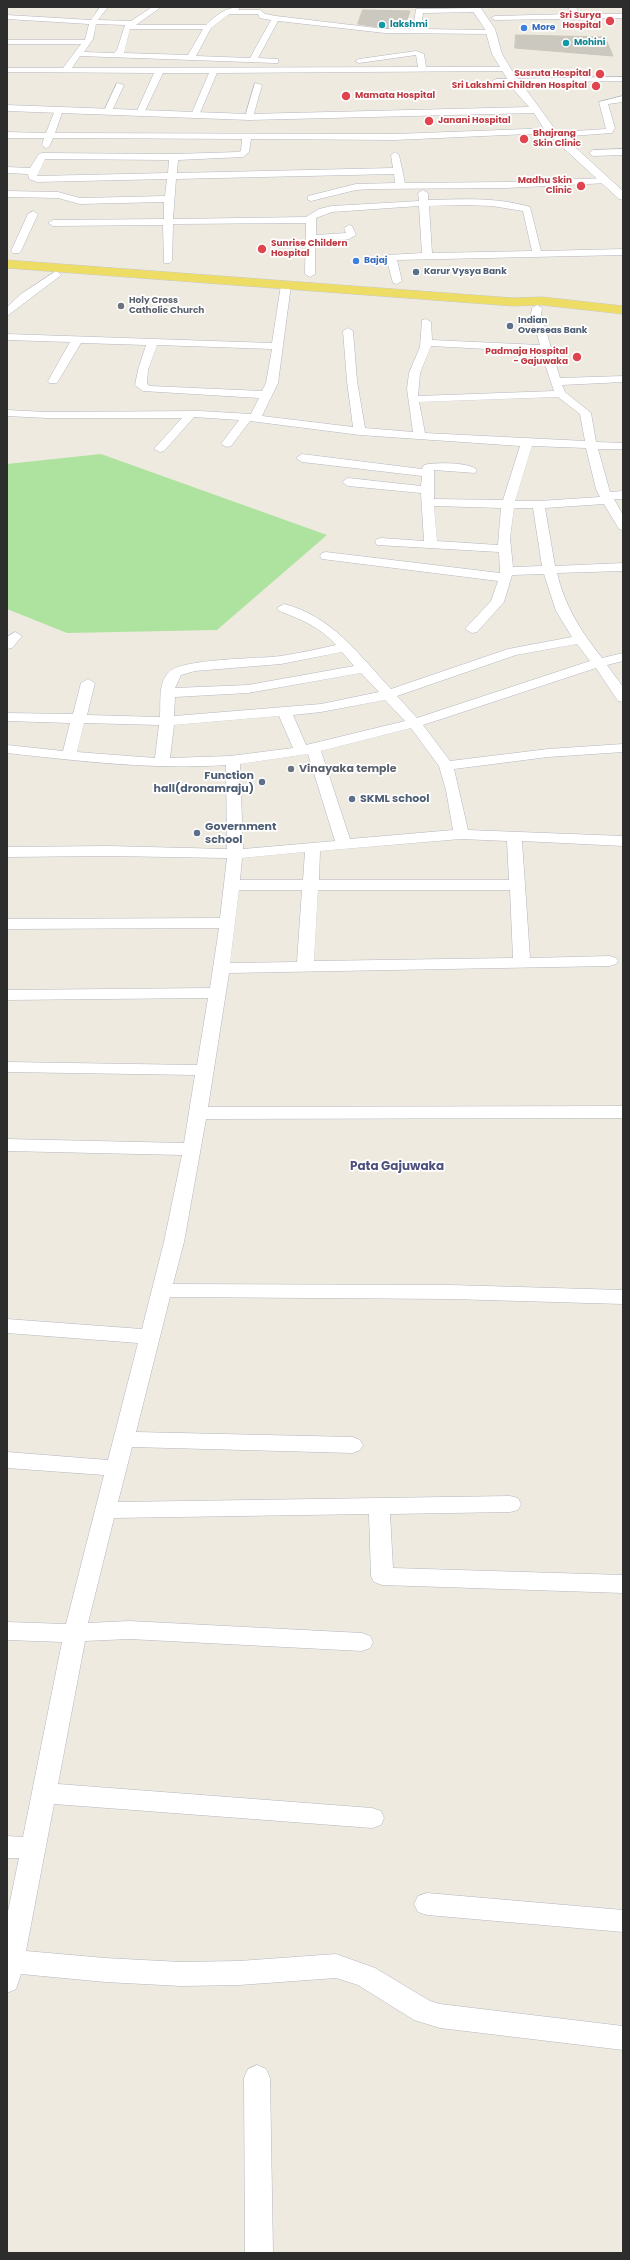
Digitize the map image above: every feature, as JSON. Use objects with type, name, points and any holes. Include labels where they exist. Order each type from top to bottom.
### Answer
[{"type":"main road","points":[[489,7],[503,32]]},
{"type":"main road","points":[[476,8],[490,32],[497,54],[506,69],[518,88],[537,110],[550,130],[623,196]]},
{"type":"main road","points":[[523,68],[538,92]]},
{"type":"main road","points":[[7,108],[249,117],[537,110]]},
{"type":"main road","points":[[565,124],[593,153],[605,163]]},
{"type":"main road","points":[[12,254],[623,305]]},
{"type":"main road","points":[[7,264],[286,285],[501,295],[512,302],[537,308],[623,317]]},
{"type":"main road","points":[[512,302],[542,301],[623,310]]},
{"type":"street","points":[[7,16],[18,7]]},
{"type":"street","points":[[66,70],[80,54],[94,22],[104,7]]},
{"type":"street","points":[[116,55],[121,51],[130,25],[157,7]]},
{"type":"street","points":[[191,57],[208,27],[219,17],[237,7]]},
{"type":"street","points":[[572,7],[576,16]]},
{"type":"street","points":[[495,18],[576,16],[622,20],[621,7]]},
{"type":"street","points":[[417,32],[419,11],[476,8]]},
{"type":"street","points":[[229,12],[260,12],[263,16],[386,35],[417,32],[490,32]]},
{"type":"street","points":[[7,16],[130,25],[208,27]]},
{"type":"street","points":[[253,60],[276,18]]},
{"type":"street","points":[[7,42],[86,42]]},
{"type":"street","points":[[297,62],[348,61],[381,55],[410,53],[420,54],[423,70]]},
{"type":"street","points":[[80,54],[282,61]]},
{"type":"street","points":[[7,70],[214,71],[506,69]]},
{"type":"street","points":[[140,113],[160,70]]},
{"type":"street","points":[[195,115],[214,71]]},
{"type":"street","points":[[490,81],[623,78]]},
{"type":"street","points":[[108,112],[120,85]]},
{"type":"street","points":[[249,117],[258,85]]},
{"type":"street","points":[[611,128],[603,102],[623,99]]},
{"type":"street","points":[[59,110],[42,156],[33,171],[32,177],[37,180],[398,171]]},
{"type":"street","points":[[574,134],[602,133],[609,131],[611,128],[623,128]]},
{"type":"street","points":[[42,156],[104,146],[190,146],[247,136],[395,136],[550,130]]},
{"type":"street","points":[[7,135],[50,135],[104,146],[162,146],[174,156]]},
{"type":"street","points":[[174,156],[190,146],[240,155],[245,152],[247,136]]},
{"type":"street","points":[[593,153],[623,152]]},
{"type":"street","points":[[395,155],[401,186]]},
{"type":"street","points":[[166,262],[169,199],[174,156]]},
{"type":"street","points":[[7,170],[33,171]]},
{"type":"street","points":[[311,198],[364,186],[506,185],[605,181]]},
{"type":"street","points":[[424,193],[427,255]]},
{"type":"street","points":[[7,194],[58,195],[80,201],[169,199]]},
{"type":"street","points":[[310,274],[310,220],[315,213],[332,209],[473,203],[523,207],[529,213],[537,253]]},
{"type":"street","points":[[12,254],[33,214]]},
{"type":"street","points":[[53,223],[310,220]]},
{"type":"street","points":[[310,238],[349,236],[351,235],[349,228]]},
{"type":"street","points":[[397,281],[391,257],[427,255],[623,252]]},
{"type":"street","points":[[7,313],[25,296],[56,274]]},
{"type":"street","points":[[227,444],[251,418],[267,394],[272,383],[286,285]]},
{"type":"street","points":[[537,308],[536,314],[555,382],[560,394],[585,413],[599,480],[607,498],[623,526]]},
{"type":"street","points":[[420,437],[414,399],[413,381],[427,343],[426,322]]},
{"type":"street","points":[[348,331],[352,381],[360,432]]},
{"type":"street","points":[[7,337],[78,338],[278,346]]},
{"type":"street","points":[[53,381],[78,338]]},
{"type":"street","points":[[153,341],[141,378],[142,385],[144,387],[160,390],[267,394]]},
{"type":"street","points":[[427,343],[546,349]]},
{"type":"street","points":[[555,382],[623,379]]},
{"type":"street","points":[[414,399],[560,394]]},
{"type":"street","points":[[7,413],[47,415],[191,414],[251,418],[360,432],[420,437],[527,443],[623,446]]},
{"type":"street","points":[[160,449],[191,414]]},
{"type":"street","points":[[472,629],[497,602],[506,575],[506,549],[504,538],[508,504],[527,443]]},
{"type":"street","points":[[302,458],[428,472]]},
{"type":"street","points":[[431,545],[427,496],[429,467],[434,466],[471,470]]},
{"type":"street","points":[[348,482],[427,496],[508,504],[539,504],[607,498],[623,495]]},
{"type":"street","points":[[539,504],[550,569],[560,603],[568,622],[599,662],[623,698]]},
{"type":"street","points":[[381,542],[506,549]]},
{"type":"street","points":[[326,556],[506,575],[550,569],[623,567]]},
{"type":"street","points":[[284,608],[323,626],[346,647],[387,695],[414,723],[446,766],[453,790],[461,834]]},
{"type":"street","points":[[7,717],[167,721],[285,713],[339,706],[387,695],[513,652],[580,639]]},
{"type":"street","points":[[162,762],[167,721],[167,693],[172,676],[182,670],[281,660],[346,647]]},
{"type":"street","points":[[7,749],[162,762],[234,760],[307,749],[414,723],[559,674],[599,662],[623,657]]},
{"type":"street","points":[[167,693],[248,689],[365,668]]},
{"type":"street","points":[[69,755],[88,683]]},
{"type":"street","points":[[285,713],[307,749],[344,845]]},
{"type":"street","points":[[446,766],[548,754],[623,748]]},
{"type":"street","points":[[234,760],[235,854],[228,923],[192,1149],[174,1242],[115,1468],[75,1633],[8,1972],[105,1970],[181,1974],[239,1973],[336,1966],[366,1976],[423,2011],[440,2016],[623,2038]]},
{"type":"street","points":[[7,852],[109,851],[235,854],[314,848],[423,836],[461,834],[623,840]]},
{"type":"street","points":[[514,835],[522,963]]},
{"type":"street","points":[[305,966],[314,848]]},
{"type":"street","points":[[232,885],[516,886]]},
{"type":"street","points":[[7,924],[228,923]]},
{"type":"street","points":[[221,968],[610,961]]},
{"type":"street","points":[[7,995],[217,993]]},
{"type":"street","points":[[7,1067],[204,1070]]},
{"type":"street","points":[[197,1113],[623,1112]]},
{"type":"street","points":[[7,1145],[192,1149]]},
{"type":"street","points":[[162,1290],[491,1292],[623,1297]]},
{"type":"street","points":[[7,1326],[149,1337]]},
{"type":"street","points":[[123,1439],[353,1445]]},
{"type":"street","points":[[7,1460],[115,1468]]},
{"type":"street","points":[[105,1510],[510,1504]]},
{"type":"street","points":[[379,1506],[382,1576],[547,1580],[623,1584]]},
{"type":"street","points":[[7,1631],[75,1633],[122,1630],[362,1642]]},
{"type":"street","points":[[43,1793],[372,1818]]},
{"type":"street","points":[[7,1847],[33,1848]]},
{"type":"street","points":[[427,1904],[623,1921]]},
{"type":"street","points":[[257,2078],[259,2253]]},
{"type":"green space","points":[[101,454],[327,535],[217,630],[67,633],[7,609],[7,464]]},
{"type":"building","points":[[363,10],[410,11],[404,28],[385,28],[358,24]]},
{"type":"building","name":"Mohini","points":[[516,35],[605,37],[613,56],[515,48]]},
{"type":"place","name":"Sri Surya Hospital","points":[[610,21]]},
{"type":"place","name":"lakshmi","points":[[382,25]]},
{"type":"place","name":"More","points":[[524,28]]},
{"type":"place","name":"Mohini","points":[[566,43]]},
{"type":"place","name":"Susruta Hospital","points":[[600,74]]},
{"type":"place","name":"Sri Lakshmi Children Hospital","points":[[596,86]]},
{"type":"place","name":"Mamata Hospital","points":[[346,96]]},
{"type":"place","name":"Janani Hospital","points":[[429,121]]},
{"type":"place","name":"Bhajrang Skin Clinic","points":[[524,139]]},
{"type":"place","name":"Madhu Skin Clinic","points":[[581,186]]},
{"type":"place","name":"Sunrise Childern Hospital","points":[[262,249]]},
{"type":"place","name":"Bajaj","points":[[356,261]]},
{"type":"place","name":"Karur Vysya Bank","points":[[416,272]]},
{"type":"place","name":"Holy Cross Catholic Church","points":[[121,306]]},
{"type":"place","name":"Indian Overseas Bank","points":[[510,326]]},
{"type":"place","name":"Padmaja Hospital - Gajuwaka","points":[[577,357]]},
{"type":"place","name":"Vinayaka temple","points":[[291,769]]},
{"type":"place","name":"Function hall(dronamraju)","points":[[262,782]]},
{"type":"place","name":"SKML school","points":[[352,799]]},
{"type":"place","name":"Government school","points":[[197,833]]},
{"type":"district","name":"Pata Gajuwaka","points":[[397,1167]]}]
